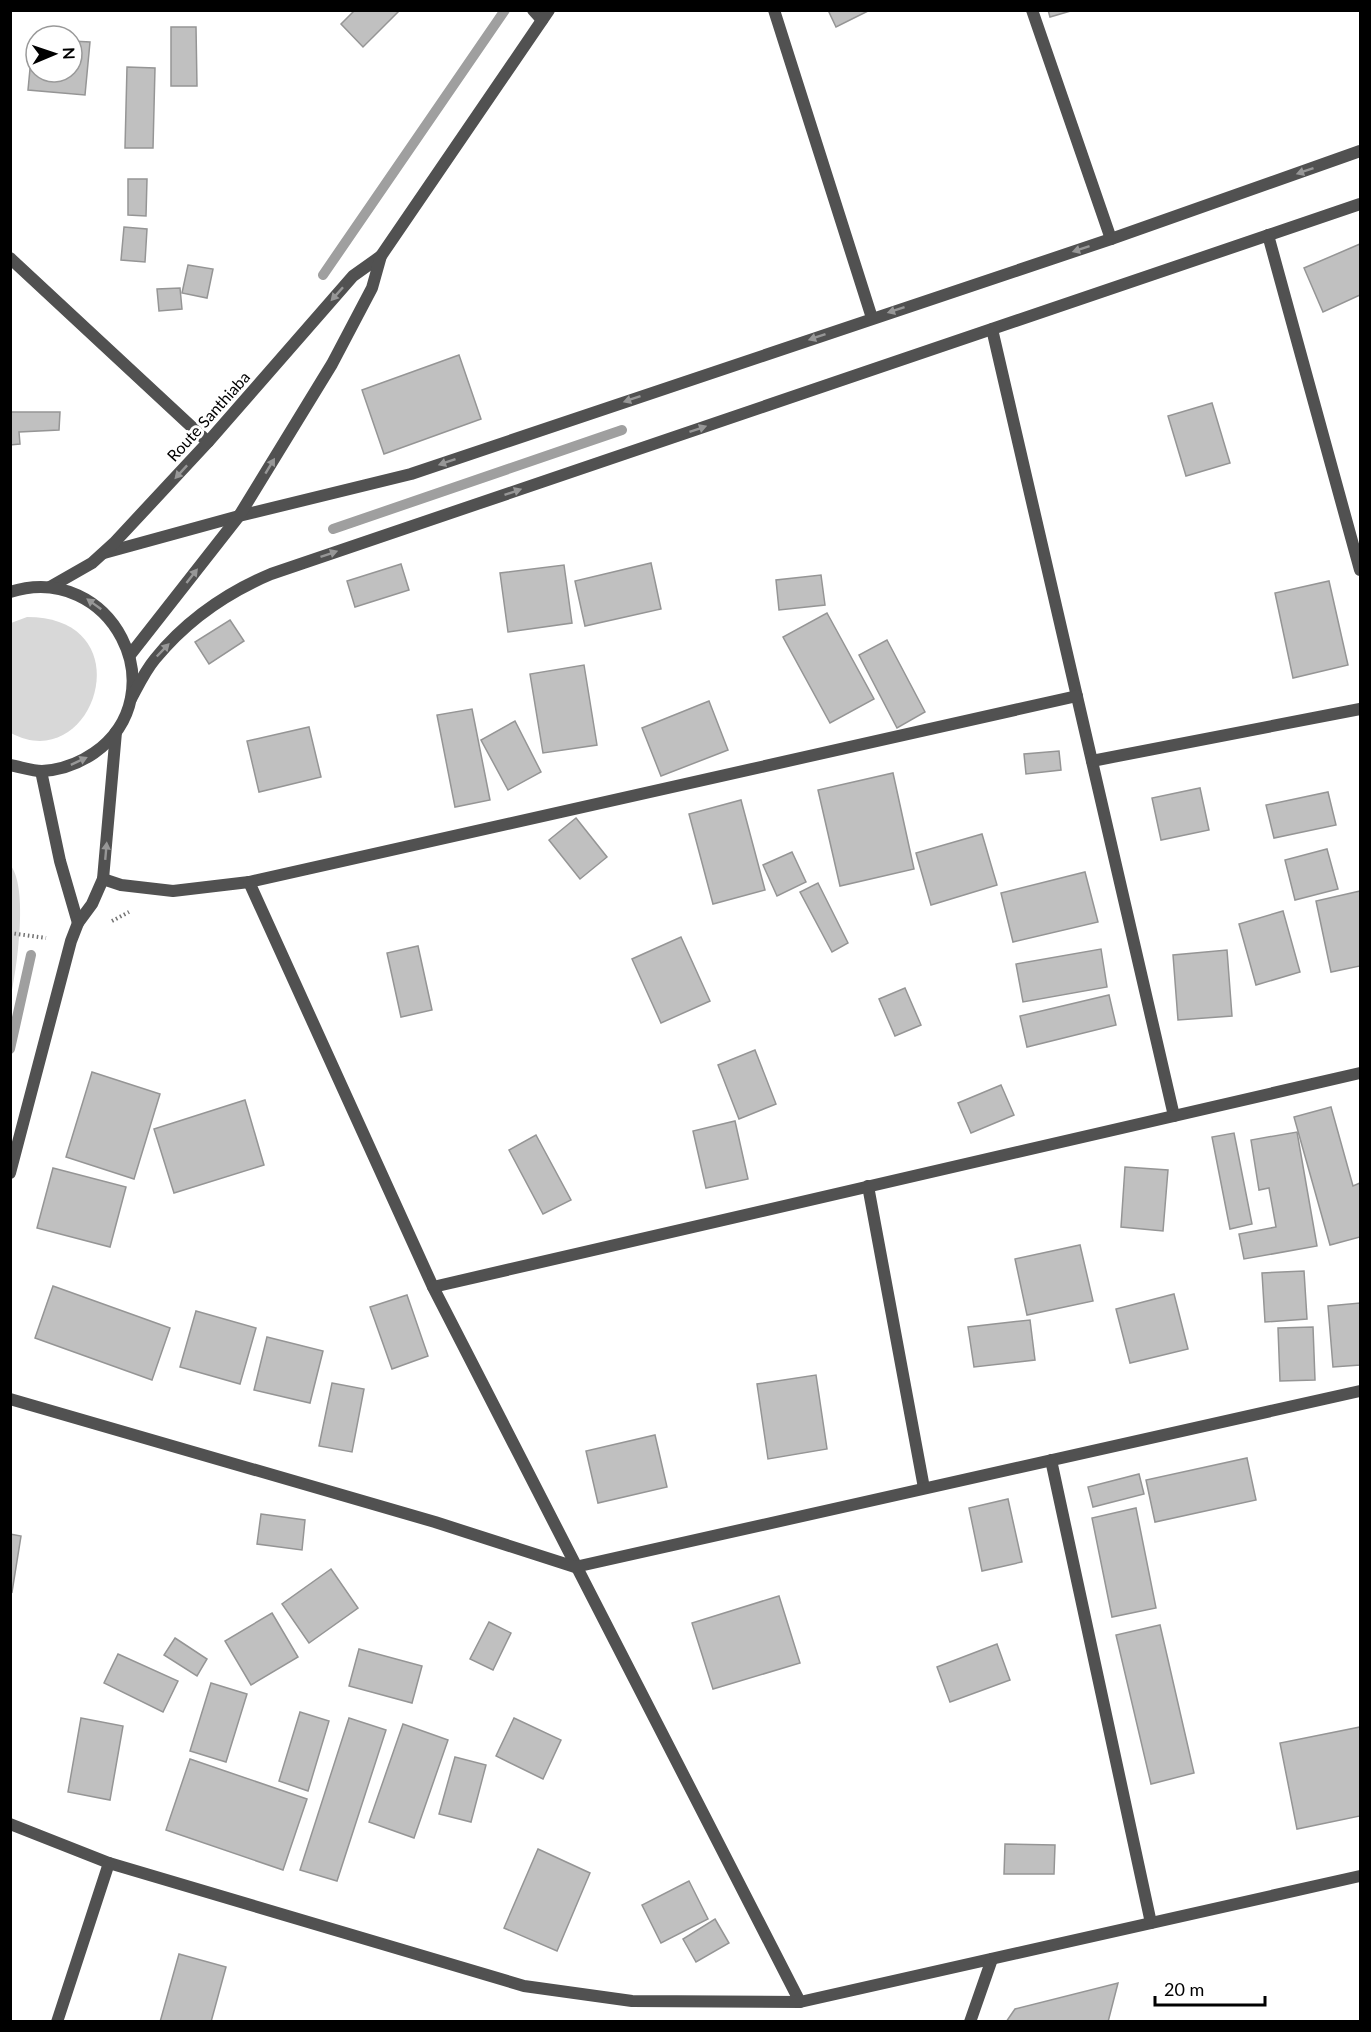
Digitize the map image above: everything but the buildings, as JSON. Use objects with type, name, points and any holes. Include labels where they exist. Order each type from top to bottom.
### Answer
[{"type":"street","points":[[533,10],[546,15]]},
{"type":"street","points":[[774,10],[872,318]]},
{"type":"street","points":[[1032,10],[1111,239]]},
{"type":"street","name":"Route Santhiaba","points":[[130,655],[239,516],[332,364],[372,288],[381,256],[546,15]]},
{"type":"street","points":[[104,553],[239,516],[411,474],[1111,239],[1360,151]]},
{"type":"street","points":[[10,1173],[78,923],[92,904],[104,879],[117,732],[130,699],[153,660],[177,635],[237,589],[281,571],[1360,204]]},
{"type":"street","points":[[1268,235],[1360,570]]},
{"type":"street","name":"Route Santhiaba","points":[[50,587],[92,563],[104,553],[208,442],[353,276],[381,256]]},
{"type":"street","points":[[10,258],[208,442]]},
{"type":"street","points":[[992,329],[1174,1116]]},
{"type":"street","points":[[10,592],[23,588],[50,587],[72,591],[93,602],[116,626],[130,655],[133,672],[130,699]]},
{"type":"street","points":[[104,879],[121,885],[173,891],[249,882],[1077,696]]},
{"type":"street","points":[[1092,761],[1360,710]]},
{"type":"street","points":[[10,765],[41,771],[63,768],[82,762],[117,732]]},
{"type":"street","points":[[41,771],[60,861],[78,923]]},
{"type":"street","points":[[249,882],[433,1287],[800,2002]]},
{"type":"street","points":[[433,1287],[1360,1073]]},
{"type":"street","points":[[868,1186],[924,1488]]},
{"type":"street","points":[[10,1400],[435,1522],[575,1567],[1360,1391]]},
{"type":"street","points":[[1051,1460],[1151,1923]]},
{"type":"street","points":[[10,1824],[109,1863],[524,1986],[632,2001],[800,2002],[1360,1876]]},
{"type":"street","points":[[57,2022],[109,1863]]},
{"type":"street","points":[[970,2022],[992,1959]]},
{"type":"shaded area","points":[[27,617],[64,624],[86,641],[96,666],[95,692],[84,716],[65,734],[40,741],[11,733],[11,623]]},
{"type":"shaded area","points":[[11,866],[19,892],[20,928],[11,995]]},
{"type":"waterway","points":[[323,275],[505,10]]},
{"type":"waterway","points":[[333,529],[622,430]]},
{"type":"waterway","points":[[10,1049],[31,955]]}]
